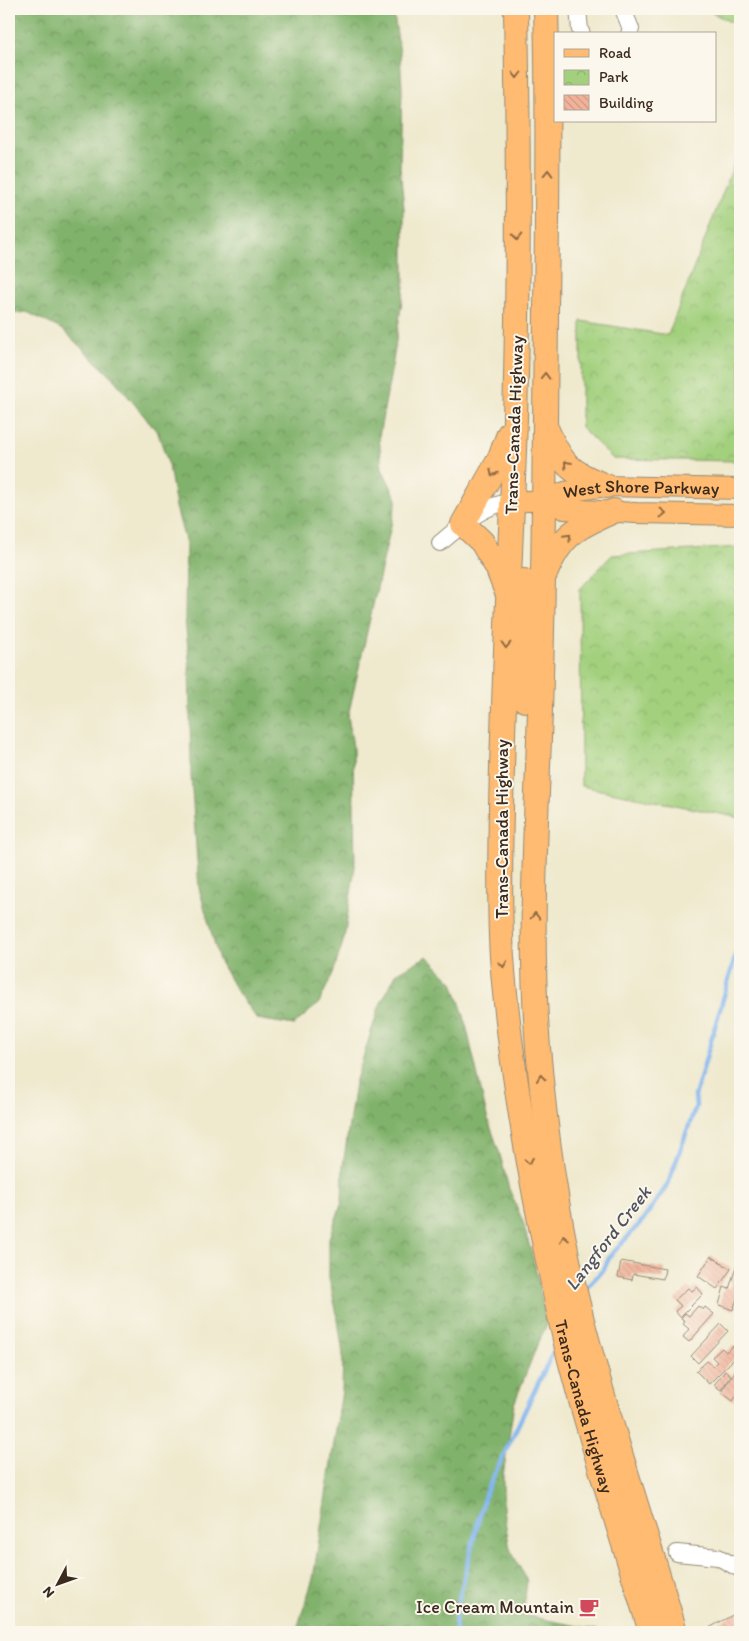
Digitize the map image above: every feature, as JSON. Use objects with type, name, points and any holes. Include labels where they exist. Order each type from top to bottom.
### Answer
[{"type":"highway","name":"Trans-Canada Highway","points":[[516,9],[517,299],[515,411],[503,730],[502,957],[518,1093],[536,1201],[572,1368],[651,1632]]},
{"type":"highway","name":"Trans-Canada Highway","points":[[546,9],[548,162],[544,578],[537,798],[535,975],[538,1046],[548,1136],[561,1225],[582,1321],[676,1632]]},
{"type":"highway","points":[[508,596],[497,567],[482,542],[463,524],[508,441],[515,411]]},
{"type":"highway","points":[[545,424],[564,462],[582,476],[606,486]]},
{"type":"highway","points":[[512,502],[522,535],[526,751],[529,772],[537,798]]},
{"type":"highway","points":[[544,578],[553,554],[570,535],[580,526],[614,511]]},
{"type":"highway","points":[[582,1321],[588,1366],[599,1412],[662,1632]]},
{"type":"main road","name":"West Shore Parkway","points":[[512,502],[544,500],[565,492],[606,486],[740,489]]},
{"type":"main road","name":"West Shore Parkway","points":[[544,500],[564,509],[740,515]]},
{"type":"street","points":[[578,9],[581,32]]},
{"type":"street","points":[[622,9],[631,29],[630,32]]},
{"type":"street","points":[[440,544],[485,508],[502,502],[512,502]]},
{"type":"street","points":[[677,1553],[718,1557],[740,1569]]},
{"type":"green space","points":[[9,9],[393,9],[400,53],[402,89],[400,167],[404,208],[404,287],[379,436],[382,469],[397,499],[348,716],[353,747],[355,867],[344,939],[333,973],[319,1003],[294,1025],[257,1019],[236,990],[219,960],[199,888],[191,776],[189,658],[185,620],[186,544],[176,507],[169,466],[158,433],[113,378],[63,330],[27,312],[9,314]]},
{"type":"green space","points":[[705,9],[740,9],[740,27]]},
{"type":"green space","points":[[740,148],[740,461],[613,459],[581,427],[581,321],[668,335]]},
{"type":"green space","points":[[740,547],[740,818],[581,786],[580,589],[612,555]]},
{"type":"green space","points":[[427,956],[453,982],[464,1016],[487,1117],[499,1151],[509,1189],[523,1222],[535,1266],[547,1325],[539,1340],[514,1404],[503,1476],[503,1510],[510,1549],[527,1581],[523,1615],[607,1632],[296,1632],[313,1579],[342,1391],[343,1354],[329,1279],[329,1238],[342,1202],[343,1166],[355,1083],[379,1007],[396,974]]},
{"type":"building","points":[[711,1256],[731,1269],[717,1289],[698,1276]]},
{"type":"building","points":[[621,1261],[665,1269],[663,1279],[633,1274],[632,1280],[618,1277]]},
{"type":"building","points":[[737,1264],[740,1265],[740,1300],[737,1299],[733,1310],[719,1305],[724,1287],[729,1289]]},
{"type":"building","points":[[697,1287],[703,1294],[680,1317],[675,1311],[681,1306],[675,1300],[688,1288],[692,1291]]},
{"type":"building","points":[[698,1306],[703,1310],[705,1307],[714,1314],[689,1342],[683,1337],[689,1329],[683,1324],[685,1321],[681,1318],[685,1313],[689,1316]]},
{"type":"building","points":[[721,1324],[728,1331],[698,1363],[691,1356]]},
{"type":"building","points":[[733,1346],[740,1353],[709,1384],[696,1371],[707,1361],[713,1366],[717,1362],[712,1357],[722,1348],[726,1352]]},
{"type":"building","points":[[736,1370],[740,1373],[740,1390],[733,1401],[721,1392]]},
{"type":"building","points":[[725,1371],[731,1375],[721,1390],[714,1385]]},
{"type":"building","points":[[740,1611],[740,1632],[712,1632],[709,1628]]},
{"type":"waterway","name":"Langford Creek","points":[[582,1292],[604,1269],[610,1256],[643,1220],[668,1184],[696,1106],[695,1096],[740,940]]},
{"type":"waterway","name":"Langford Creek","points":[[456,1632],[455,1614],[485,1494],[557,1344]]},
{"type":"place","name":"Ice Cream Mountain","points":[[589,1607]]}]
